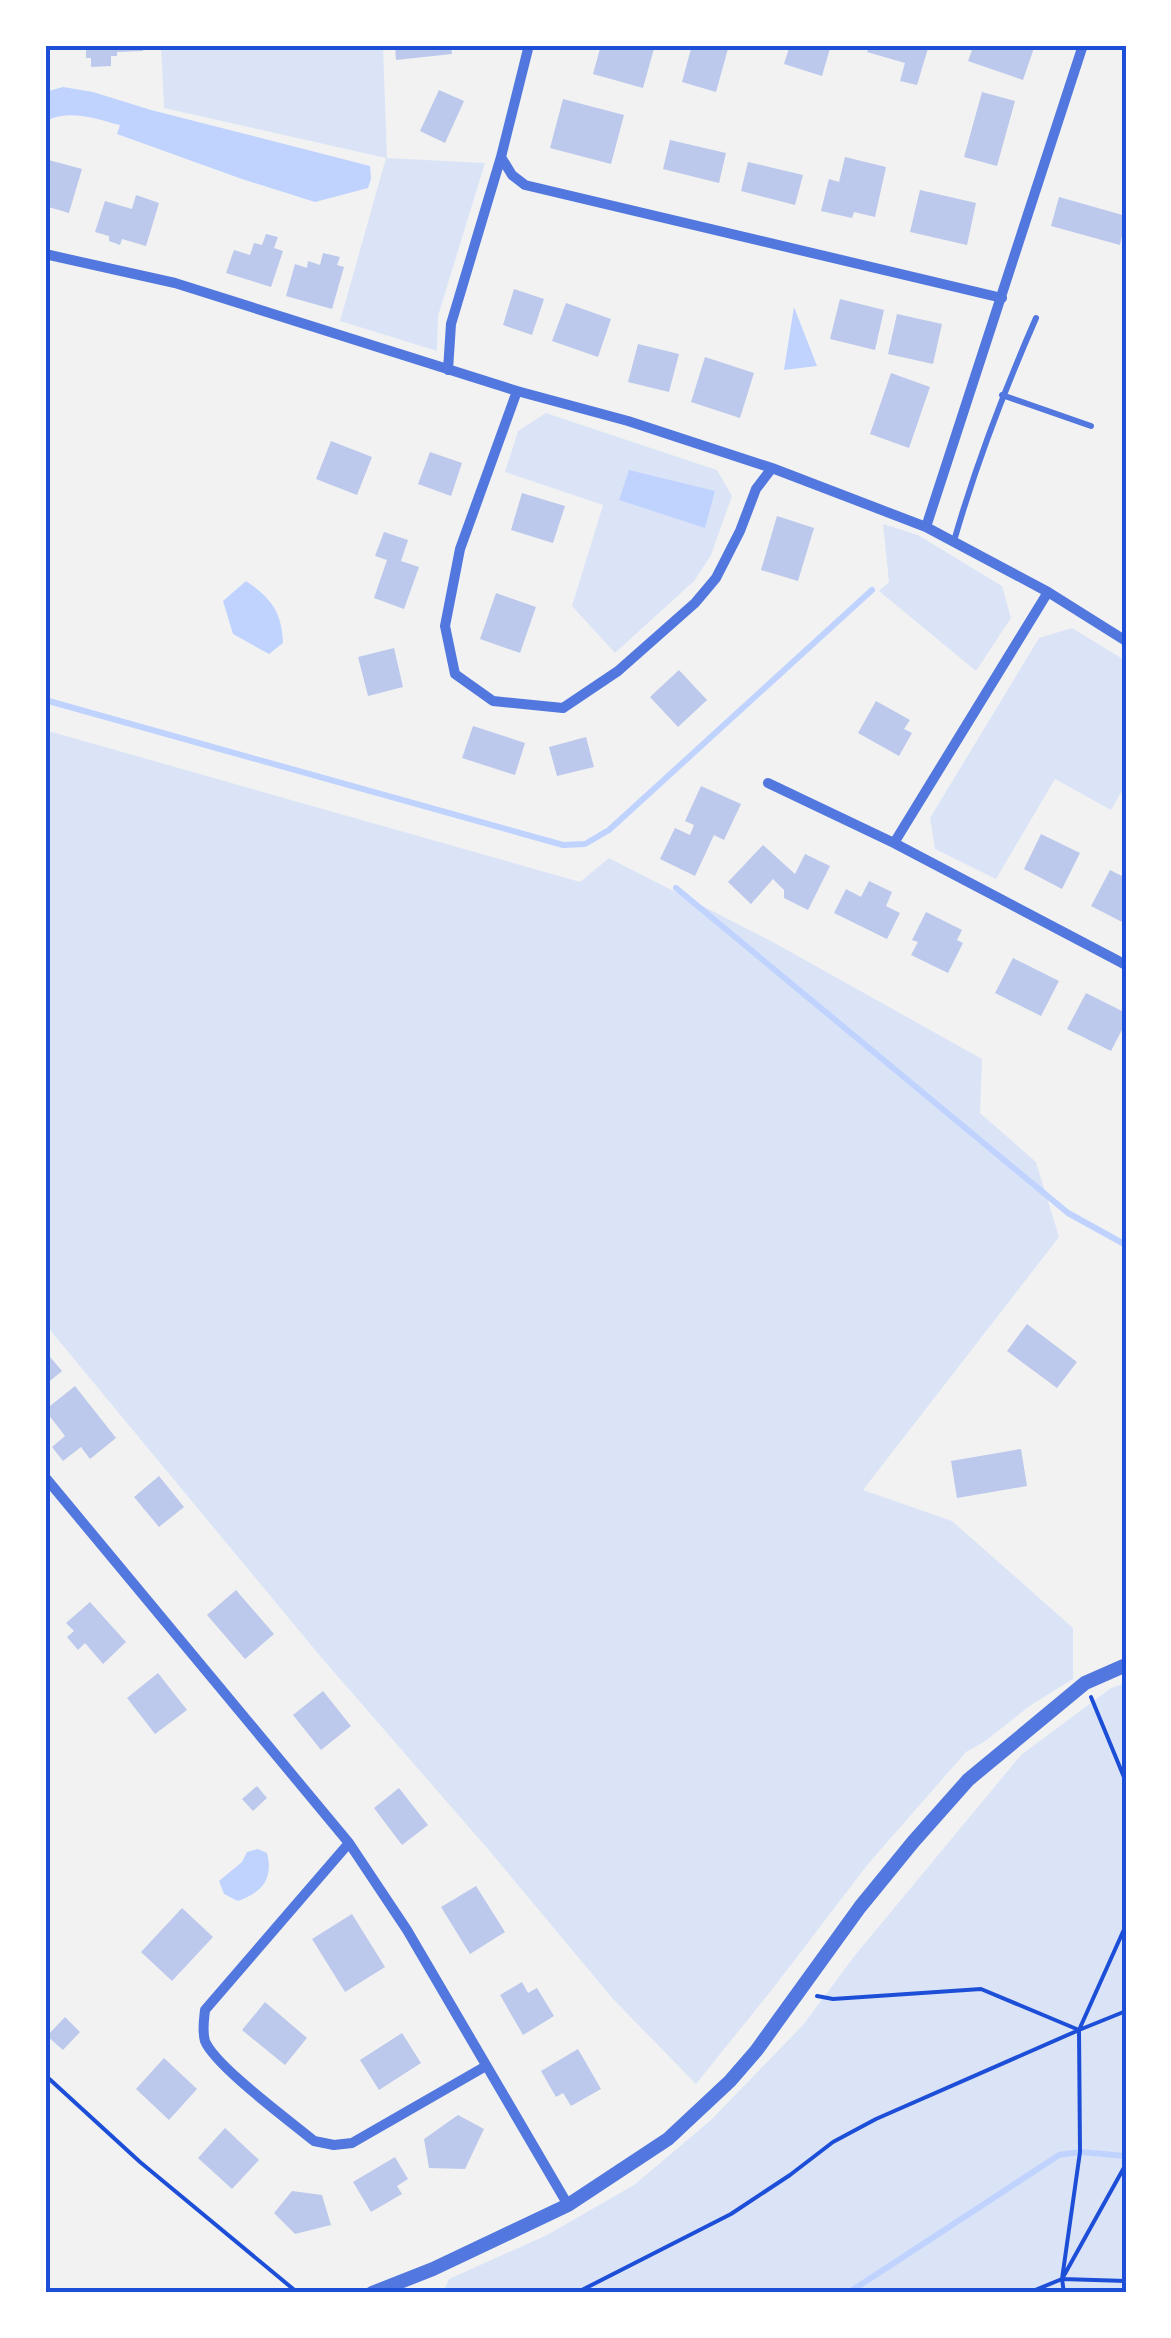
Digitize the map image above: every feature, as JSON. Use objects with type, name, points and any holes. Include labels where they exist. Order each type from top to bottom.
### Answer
[{"type":"street","points":[[448,370],[451,324],[530,45]]},
{"type":"street","points":[[926,528],[1083,45]]},
{"type":"street","points":[[501,157],[512,175],[525,185],[1002,298]]},
{"type":"street","points":[[45,254],[175,284],[772,468],[954,541],[1048,592],[1126,641]]},
{"type":"street","points":[[517,391],[460,549],[445,626],[455,674],[493,700],[563,708],[618,671],[695,603],[716,578],[756,490],[772,468]]},
{"type":"street","points":[[894,843],[1048,592]]},
{"type":"street","points":[[768,783],[894,843],[1126,964]]},
{"type":"street","points":[[45,1477],[349,1843],[408,1930],[568,2205]]},
{"type":"street","points":[[372,2293],[433,2269],[568,2205],[668,2138],[700,2111],[756,2051],[860,1907],[968,1780],[1085,1683],[1126,1664]]},
{"type":"street","points":[[349,1843],[206,2010],[203,2029],[217,2059],[314,2141],[334,2146],[352,2143],[486,2066]]},
{"type":"lane","points":[[954,541],[1002,395],[1036,318]]},
{"type":"lane","points":[[1002,395],[1092,426]]},
{"type":"path","points":[[1085,1683],[1126,1782]]},
{"type":"path","points":[[1064,2293],[1062,2279],[1080,2152],[1079,2030],[1126,1925]]},
{"type":"path","points":[[799,1994],[833,1999],[981,1988],[1079,2030]]},
{"type":"path","points":[[576,2293],[731,2214],[832,2142],[876,2119],[1126,2011]]},
{"type":"path","points":[[45,2075],[140,2162],[298,2293]]},
{"type":"path","points":[[1062,2279],[1126,2164]]},
{"type":"path","points":[[1028,2293],[1062,2279],[1126,2281]]},
{"type":"shaded area","points":[[161,45],[383,45],[387,158],[485,163],[438,316],[437,351],[340,321],[386,158],[164,108]]},
{"type":"shaded area","points":[[546,413],[717,470],[732,496],[711,555],[694,581],[615,653],[572,606],[603,505],[505,472],[518,431]]},
{"type":"shaded area","points":[[883,524],[918,535],[1002,586],[1011,618],[976,671],[879,591],[889,582]]},
{"type":"shaded area","points":[[1072,628],[1126,661],[1126,784],[1111,810],[1055,779],[996,879],[935,849],[930,818],[1039,638]]},
{"type":"shaded area","points":[[45,730],[580,882],[609,858],[771,941],[982,1059],[980,1113],[1036,1162],[1059,1237],[863,1490],[952,1521],[1073,1628],[1073,1679],[966,1752],[868,1864],[696,2084],[613,1999],[320,1656],[45,1324]]},
{"type":"shaded area","points":[[1126,1683],[1126,2293],[443,2293],[449,2279],[547,2235],[634,2185],[711,2120],[803,2025],[856,1954],[1021,1755],[1111,1688]]},
{"type":"water","points":[[63,87],[370,166],[371,179],[368,188],[315,202],[117,134],[120,125],[73,115],[45,121],[45,92]]},
{"type":"water","points":[[794,307],[817,366],[784,370]]},
{"type":"water","points":[[629,470],[715,491],[705,528],[619,500]]},
{"type":"water","points":[[246,581],[268,600],[280,623],[283,643],[269,654],[233,634],[223,601]]},
{"type":"water","points":[[258,1849],[267,1853],[269,1862],[264,1884],[238,1901],[224,1894],[219,1881],[242,1862],[247,1852]]},
{"type":"building","points":[[86,45],[143,45],[143,51],[117,52],[117,56],[111,56],[111,66],[91,67]]},
{"type":"building","points":[[395,45],[451,45],[452,54],[396,60]]},
{"type":"building","points":[[601,45],[655,45],[643,88],[593,74]]},
{"type":"building","points":[[692,45],[729,45],[716,92],[682,82]]},
{"type":"building","points":[[790,45],[831,45],[822,76],[784,64]]},
{"type":"building","points":[[870,45],[929,45],[917,85],[900,81],[905,63],[867,52]]},
{"type":"building","points":[[974,45],[1035,45],[1023,80],[968,61]]},
{"type":"building","points":[[439,90],[464,101],[445,143],[420,131]]},
{"type":"building","points":[[982,92],[1015,101],[997,166],[964,157]]},
{"type":"building","points":[[563,99],[624,115],[611,164],[550,148]]},
{"type":"building","points":[[670,140],[726,153],[719,183],[663,169]]},
{"type":"building","points":[[845,157],[886,167],[875,217],[854,212],[852,218],[821,211],[829,179],[839,182]]},
{"type":"building","points":[[45,159],[82,169],[69,213],[45,206]]},
{"type":"building","points":[[748,162],[803,175],[795,205],[741,191]]},
{"type":"building","points":[[920,190],[976,203],[967,245],[910,232]]},
{"type":"building","points":[[136,195],[159,203],[146,246],[122,239],[120,245],[95,232],[105,201],[132,209]]},
{"type":"building","points":[[1059,197],[1126,216],[1120,245],[1051,226]]},
{"type":"building","points":[[266,234],[278,237],[274,248],[283,251],[271,287],[226,273],[234,250],[250,255],[254,243],[262,245]]},
{"type":"building","points":[[323,253],[340,257],[337,265],[344,267],[332,309],[286,296],[295,264],[307,268],[308,261],[320,265]]},
{"type":"building","points":[[514,289],[544,299],[532,335],[503,325]]},
{"type":"building","points":[[840,299],[884,310],[875,350],[830,339]]},
{"type":"building","points":[[566,303],[611,319],[598,357],[552,341]]},
{"type":"building","points":[[897,314],[942,324],[933,364],[888,354]]},
{"type":"building","points":[[638,344],[679,354],[669,392],[628,382]]},
{"type":"building","points":[[705,357],[754,373],[740,418],[691,402]]},
{"type":"building","points":[[891,373],[930,387],[909,448],[870,434]]},
{"type":"building","points":[[331,441],[372,457],[357,495],[316,479]]},
{"type":"building","points":[[430,452],[462,463],[451,496],[418,484]]},
{"type":"building","points":[[522,493],[565,506],[553,543],[511,530]]},
{"type":"building","points":[[777,516],[814,528],[798,581],[761,570]]},
{"type":"building","points":[[384,532],[408,540],[401,561],[419,567],[404,609],[374,598],[387,560],[375,556]]},
{"type":"building","points":[[496,593],[536,607],[520,653],[480,639]]},
{"type":"building","points":[[394,648],[403,687],[368,696],[358,657]]},
{"type":"building","points":[[679,670],[707,700],[678,727],[650,697]]},
{"type":"building","points":[[876,701],[910,720],[904,729],[912,733],[899,756],[858,733]]},
{"type":"building","points":[[473,726],[525,743],[515,775],[462,758]]},
{"type":"building","points":[[586,737],[594,767],[557,776],[549,747]]},
{"type":"building","points":[[701,786],[741,804],[724,840],[714,835],[695,876],[660,859],[675,828],[690,835],[694,825],[685,821]]},
{"type":"building","points":[[1041,834],[1080,853],[1062,889],[1024,869]]},
{"type":"building","points":[[763,845],[795,874],[805,854],[830,866],[808,910],[784,898],[784,890],[773,879],[751,904],[728,882]]},
{"type":"building","points":[[1110,870],[1126,878],[1126,924],[1091,906]]},
{"type":"building","points":[[869,881],[892,892],[886,906],[900,913],[887,939],[834,913],[846,889],[861,897]]},
{"type":"building","points":[[926,912],[962,930],[957,940],[963,943],[948,973],[911,955],[918,942],[912,940]]},
{"type":"building","points":[[1013,958],[1059,981],[1041,1016],[995,993]]},
{"type":"building","points":[[1086,993],[1126,1013],[1126,1022],[1111,1051],[1067,1029]]},
{"type":"building","points":[[1027,1324],[1077,1362],[1057,1388],[1007,1351]]},
{"type":"building","points":[[45,1351],[62,1371],[45,1385]]},
{"type":"building","points":[[75,1386],[116,1438],[90,1459],[81,1447],[63,1461],[52,1447],[65,1436],[45,1410]]},
{"type":"building","points":[[1021,1449],[1027,1486],[957,1498],[951,1461]]},
{"type":"building","points":[[159,1476],[184,1507],[159,1527],[134,1497]]},
{"type":"building","points":[[236,1590],[274,1634],[245,1659],[207,1615]]},
{"type":"building","points":[[90,1602],[126,1642],[103,1664],[85,1643],[78,1650],[67,1637],[74,1631],[66,1623]]},
{"type":"building","points":[[158,1673],[187,1710],[155,1734],[127,1698]]},
{"type":"building","points":[[323,1691],[351,1726],[321,1750],[293,1715]]},
{"type":"building","points":[[257,1786],[267,1798],[253,1811],[242,1799]]},
{"type":"building","points":[[399,1788],[428,1825],[402,1845],[374,1808]]},
{"type":"building","points":[[476,1886],[505,1932],[470,1954],[441,1907]]},
{"type":"building","points":[[182,1908],[213,1937],[172,1981],[141,1952]]},
{"type":"building","points":[[352,1914],[385,1967],[345,1992],[312,1939]]},
{"type":"building","points":[[522,1982],[528,1993],[537,1988],[554,2016],[523,2035],[500,1995]]},
{"type":"building","points":[[265,2002],[307,2038],[285,2065],[242,2030]]},
{"type":"building","points":[[65,2017],[80,2032],[63,2050],[47,2036]]},
{"type":"building","points":[[402,2033],[421,2063],[379,2090],[360,2060]]},
{"type":"building","points":[[578,2049],[601,2089],[571,2106],[563,2093],[556,2097],[541,2071]]},
{"type":"building","points":[[164,2058],[197,2089],[169,2120],[136,2089]]},
{"type":"building","points":[[458,2115],[484,2129],[465,2169],[429,2168],[424,2139]]},
{"type":"building","points":[[225,2128],[259,2160],[232,2189],[198,2158]]},
{"type":"building","points":[[395,2157],[408,2179],[397,2186],[402,2194],[371,2212],[353,2182]]},
{"type":"building","points":[[292,2191],[322,2195],[331,2225],[295,2234],[274,2213]]},
{"type":"waterway","points":[[45,700],[563,845],[585,844],[609,830],[872,590]]},
{"type":"waterway","points":[[676,888],[1068,1213],[1126,1245]]},
{"type":"waterway","points":[[848,2293],[1059,2155],[1080,2152],[1126,2156]]}]
